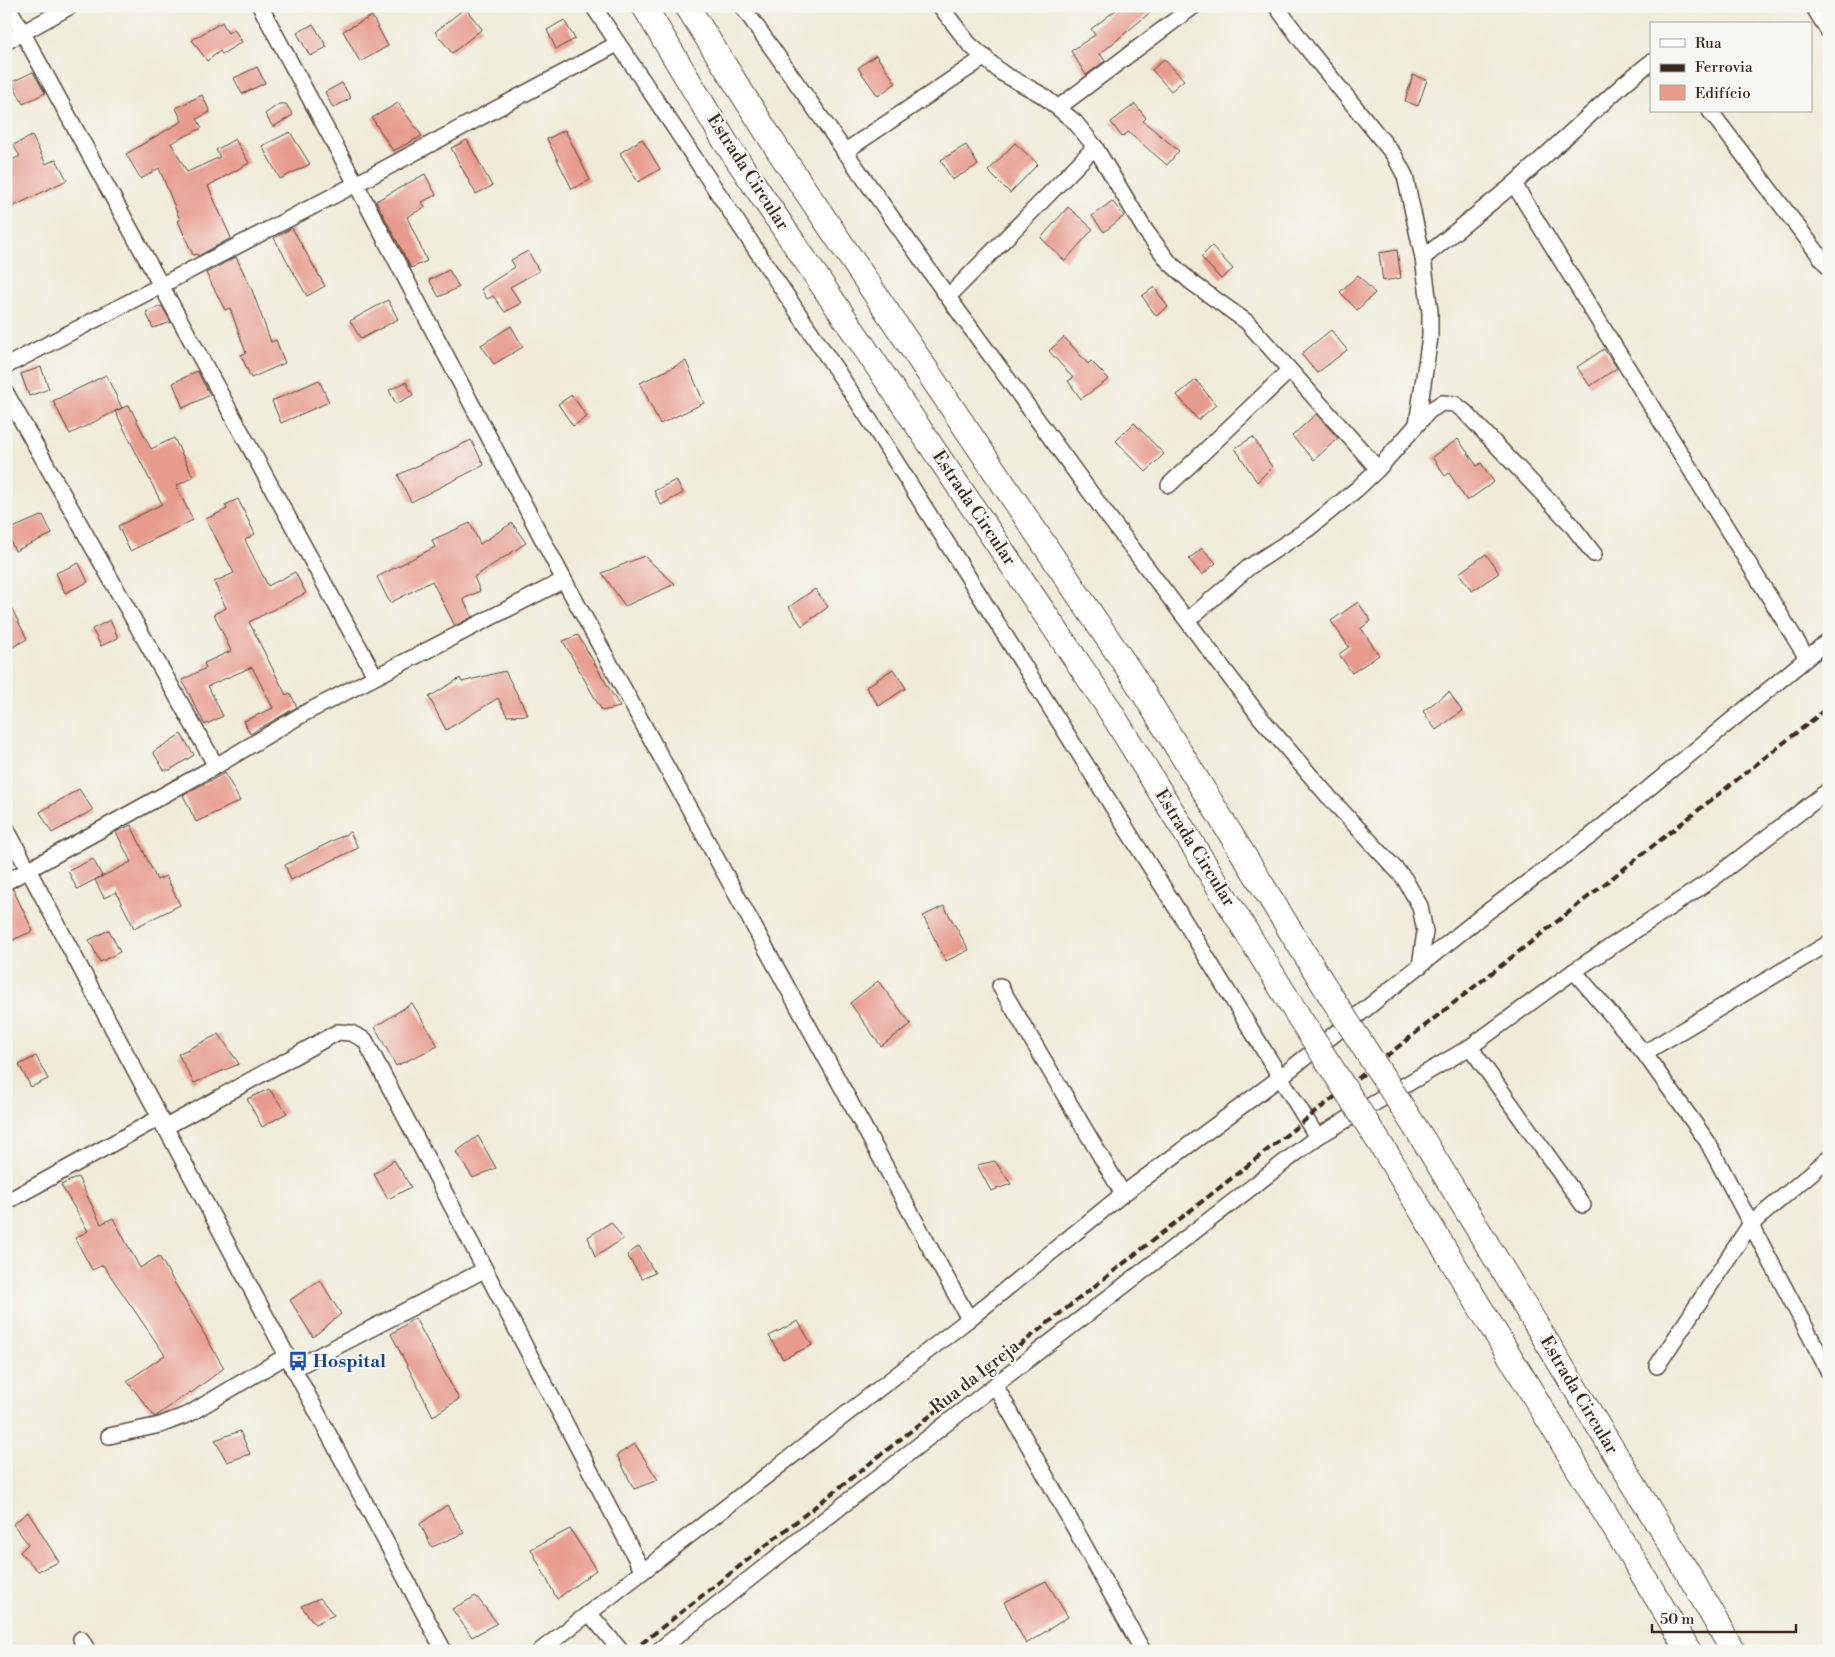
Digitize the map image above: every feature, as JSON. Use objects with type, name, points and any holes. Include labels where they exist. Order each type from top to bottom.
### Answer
[{"type":"main road","name":"Estrada Circular","points":[[644,6],[726,143],[1106,704],[1297,1014],[1388,1156],[1689,1651]]},
{"type":"main road","name":"Estrada Circular","points":[[687,6],[783,158],[1133,676],[1327,990],[1424,1141],[1688,1573],[1733,1651]]},
{"type":"street","points":[[8,6],[375,676]]},
{"type":"street","points":[[6,42],[71,6]]},
{"type":"street","points":[[260,6],[356,184],[564,580],[969,1319]]},
{"type":"street","points":[[593,6],[868,419],[1282,1076],[1317,1137]]},
{"type":"street","points":[[940,6],[969,44],[1002,72],[1059,107],[1095,146],[1145,230],[1169,262],[1191,282],[1247,322],[1378,469]]},
{"type":"street","points":[[1059,107],[1194,6]]},
{"type":"street","points":[[744,7],[844,152],[948,297],[1102,507],[1260,717],[1299,764],[1404,878],[1420,906],[1425,932],[1420,966]]},
{"type":"street","points":[[1278,7],[1307,48],[1394,155],[1405,176],[1423,258],[1430,312],[1430,336],[1417,424]]},
{"type":"street","points":[[6,366],[356,184],[617,44]]},
{"type":"street","points":[[844,152],[985,57]]},
{"type":"street","points":[[1423,258],[1514,184],[1626,82],[1650,63]]},
{"type":"street","points":[[1711,112],[1829,268]]},
{"type":"street","points":[[948,297],[1095,146]]},
{"type":"street","points":[[1514,184],[1807,658]]},
{"type":"street","points":[[1169,485],[1289,371]]},
{"type":"street","points":[[6,393],[216,766]]},
{"type":"street","points":[[1188,620],[1248,567],[1308,529],[1378,469],[1429,411],[1442,403],[1455,404],[1465,412],[1570,523],[1594,554]]},
{"type":"street","points":[[6,882],[216,766],[303,714],[564,580]]},
{"type":"street","points":[[540,1651],[642,1570],[969,1319],[1123,1194],[1282,1076],[1483,916],[1592,834],[1829,640]]},
{"type":"street","name":"Rua da Igreja","points":[[658,1651],[994,1385],[1317,1137],[1470,1046],[1574,971],[1711,880],[1829,790]]},
{"type":"street","points":[[6,828],[444,1651]]},
{"type":"street","points":[[1644,1052],[1829,943]]},
{"type":"street","points":[[1574,971],[1644,1052],[1707,1141],[1829,1372]]},
{"type":"street","points":[[1000,986],[1123,1194]]},
{"type":"street","points":[[6,1202],[338,1032],[351,1033],[365,1040],[642,1570]]},
{"type":"street","points":[[1470,1046],[1583,1205]]},
{"type":"street","points":[[1657,1366],[1750,1225],[1829,1158]]},
{"type":"street","points":[[109,1436],[160,1425],[189,1414],[290,1362],[484,1270]]},
{"type":"street","points":[[994,1385],[1143,1651]]},
{"type":"street","points":[[589,1612],[621,1651]]},
{"type":"building","points":[[1121,6],[1158,6],[1100,54],[1105,61],[1086,75],[1071,51],[1095,35],[1091,29]]},
{"type":"building","points":[[465,8],[482,29],[452,53],[435,32]]},
{"type":"building","points":[[372,16],[388,46],[360,62],[343,31]]},
{"type":"building","points":[[564,20],[575,39],[556,49],[547,30]]},
{"type":"building","points":[[222,22],[228,33],[234,29],[242,42],[222,54],[220,51],[207,61],[192,40]]},
{"type":"building","points":[[313,24],[327,47],[310,56],[297,33]]},
{"type":"building","points":[[876,55],[896,83],[878,96],[858,68]]},
{"type":"building","points":[[1164,59],[1184,80],[1171,91],[1152,70]]},
{"type":"building","points":[[257,67],[265,83],[242,94],[234,78]]},
{"type":"building","points":[[33,72],[45,93],[23,104],[12,82]]},
{"type":"building","points":[[1413,75],[1427,80],[1418,106],[1405,101]]},
{"type":"building","points":[[342,83],[351,98],[333,108],[325,92]]},
{"type":"building","points":[[202,95],[210,112],[197,119],[202,128],[171,143],[187,172],[220,157],[216,150],[235,139],[249,163],[208,186],[231,238],[198,256],[197,254],[193,255],[178,221],[180,220],[159,168],[141,179],[126,154],[182,121],[176,108]]},
{"type":"building","points":[[398,103],[422,136],[393,151],[372,118]]},
{"type":"building","points":[[279,104],[286,104],[293,115],[273,127],[265,114]]},
{"type":"building","points":[[1135,104],[1146,118],[1143,121],[1179,151],[1167,165],[1128,132],[1122,137],[1111,122]]},
{"type":"building","points":[[565,130],[590,180],[572,189],[547,139]]},
{"type":"building","points":[[290,132],[310,164],[280,179],[262,146]]},
{"type":"building","points":[[32,136],[46,164],[56,159],[67,180],[6,210],[6,163],[20,156],[13,145]]},
{"type":"building","points":[[642,139],[660,169],[638,182],[620,153]]},
{"type":"building","points":[[467,140],[492,186],[476,194],[451,148]]},
{"type":"building","points":[[1015,143],[1038,164],[1010,193],[988,171]]},
{"type":"building","points":[[966,145],[978,165],[952,180],[941,160]]},
{"type":"building","points":[[425,174],[436,195],[422,202],[425,207],[407,217],[427,261],[411,268],[376,201]]},
{"type":"building","points":[[1112,201],[1124,216],[1104,232],[1092,216]]},
{"type":"building","points":[[1068,207],[1093,229],[1065,261],[1041,238]]},
{"type":"building","points":[[292,228],[325,286],[307,296],[274,238]]},
{"type":"building","points":[[1212,246],[1233,269],[1221,279],[1201,257]]},
{"type":"building","points":[[1397,250],[1401,278],[1383,281],[1379,253]]},
{"type":"building","points":[[528,251],[539,271],[510,287],[521,303],[505,312],[493,296],[487,299],[481,289],[515,267],[511,260]]},
{"type":"building","points":[[236,257],[252,290],[271,342],[276,340],[285,363],[251,378],[241,355],[246,353],[230,308],[225,310],[206,273]]},
{"type":"building","points":[[449,270],[459,287],[439,297],[429,280]]},
{"type":"building","points":[[1358,275],[1375,293],[1357,310],[1340,292]]},
{"type":"building","points":[[1154,287],[1168,307],[1156,316],[1142,296]]},
{"type":"building","points":[[388,300],[398,319],[361,339],[350,321]]},
{"type":"building","points":[[162,306],[171,322],[153,328],[146,312]]},
{"type":"building","points":[[511,326],[523,347],[494,364],[481,345]]},
{"type":"building","points":[[1331,330],[1347,350],[1317,373],[1301,354]]},
{"type":"building","points":[[1064,337],[1088,364],[1091,361],[1109,379],[1081,399],[1068,381],[1073,378],[1049,351]]},
{"type":"building","points":[[1604,349],[1617,368],[1590,386],[1577,367]]},
{"type":"building","points":[[686,361],[704,403],[660,424],[640,383]]},
{"type":"building","points":[[41,367],[49,389],[29,396],[21,374]]},
{"type":"building","points":[[197,371],[210,395],[183,408],[173,383]]},
{"type":"building","points":[[106,375],[122,408],[70,434],[53,401]]},
{"type":"building","points":[[319,380],[329,402],[281,423],[272,401]]},
{"type":"building","points":[[1196,380],[1216,405],[1198,420],[1177,395]]},
{"type":"building","points":[[406,382],[413,395],[396,404],[389,390]]},
{"type":"building","points":[[572,395],[587,417],[573,426],[558,404]]},
{"type":"building","points":[[129,405],[151,449],[174,438],[193,477],[176,486],[193,520],[130,551],[118,526],[162,504],[115,411]]},
{"type":"building","points":[[1316,414],[1338,438],[1314,460],[1292,436]]},
{"type":"building","points":[[1134,423],[1164,454],[1146,472],[1116,441]]},
{"type":"building","points":[[1253,437],[1272,467],[1257,482],[1235,448]]},
{"type":"building","points":[[1458,439],[1477,466],[1481,463],[1494,482],[1467,501],[1449,473],[1445,476],[1432,457]]},
{"type":"building","points":[[471,440],[484,465],[411,502],[398,475]]},
{"type":"building","points":[[676,480],[683,493],[661,505],[654,491]]},
{"type":"building","points":[[238,499],[255,534],[245,540],[268,586],[295,572],[306,593],[249,622],[286,695],[290,693],[297,707],[250,734],[244,721],[273,708],[252,667],[208,686],[223,716],[205,725],[182,680],[206,668],[204,663],[231,651],[214,614],[226,608],[214,582],[234,573],[206,519],[227,509],[225,505]]},
{"type":"building","points":[[43,515],[52,534],[15,551],[6,531]]},
{"type":"building","points":[[470,523],[480,544],[512,523],[526,543],[474,577],[480,591],[463,599],[472,617],[455,626],[432,581],[390,603],[377,577],[435,547],[432,540]]},
{"type":"building","points":[[1202,548],[1216,563],[1202,575],[1189,559]]},
{"type":"building","points":[[1486,554],[1499,573],[1472,591],[1459,573]]},
{"type":"building","points":[[644,556],[675,584],[625,606],[602,573]]},
{"type":"building","points":[[79,563],[88,582],[65,593],[56,573]]},
{"type":"building","points":[[815,589],[828,607],[802,626],[789,607]]},
{"type":"building","points":[[6,597],[27,639],[6,651]]},
{"type":"building","points":[[1358,602],[1371,621],[1361,628],[1379,655],[1352,673],[1339,654],[1349,647],[1331,621]]},
{"type":"building","points":[[110,620],[118,638],[101,646],[92,629]]},
{"type":"building","points":[[578,635],[620,707],[602,711],[563,641]]},
{"type":"building","points":[[893,669],[906,688],[879,706],[866,687]]},
{"type":"building","points":[[505,671],[528,715],[507,716],[498,698],[446,730],[429,697],[460,678],[462,682]]},
{"type":"building","points":[[1449,692],[1462,711],[1436,730],[1423,711]]},
{"type":"building","points":[[181,734],[194,755],[170,770],[164,770],[153,752]]},
{"type":"building","points":[[225,773],[240,801],[196,822],[183,795]]},
{"type":"building","points":[[79,789],[93,810],[52,833],[40,812]]},
{"type":"building","points":[[131,825],[157,880],[166,876],[180,905],[134,928],[116,892],[104,898],[95,880],[131,862],[116,832]]},
{"type":"building","points":[[350,832],[358,848],[291,880],[285,865]]},
{"type":"building","points":[[93,859],[102,876],[77,889],[68,871]]},
{"type":"building","points":[[13,889],[33,931],[6,943],[6,891]]},
{"type":"building","points":[[944,906],[969,950],[946,961],[923,916]]},
{"type":"building","points":[[109,930],[120,952],[100,962],[89,940]]},
{"type":"building","points":[[878,981],[911,1024],[881,1046],[850,1003]]},
{"type":"building","points":[[412,1003],[438,1046],[396,1066],[375,1027]]},
{"type":"building","points":[[219,1034],[239,1064],[194,1083],[178,1054]]},
{"type":"building","points":[[36,1056],[48,1079],[31,1087],[19,1065]]},
{"type":"building","points":[[269,1089],[287,1113],[262,1127],[247,1099]]},
{"type":"building","points":[[478,1136],[496,1168],[473,1178],[456,1152]]},
{"type":"building","points":[[394,1160],[411,1187],[388,1199],[374,1174]]},
{"type":"building","points":[[995,1161],[1011,1184],[991,1191],[977,1165]]},
{"type":"building","points":[[78,1177],[101,1224],[113,1218],[140,1268],[159,1256],[224,1368],[155,1417],[127,1381],[165,1355],[103,1265],[92,1270],[75,1238],[88,1231],[61,1185]]},
{"type":"building","points":[[611,1222],[623,1239],[595,1257],[588,1237]]},
{"type":"building","points":[[639,1246],[655,1273],[642,1279],[627,1255]]},
{"type":"building","points":[[320,1280],[341,1314],[313,1337],[290,1300]]},
{"type":"building","points":[[415,1318],[459,1399],[433,1416],[391,1334]]},
{"type":"building","points":[[798,1321],[812,1345],[783,1359],[769,1336]]},
{"type":"building","points":[[240,1431],[250,1454],[227,1462],[215,1440]]},
{"type":"building","points":[[635,1444],[658,1480],[634,1489],[617,1455]]},
{"type":"building","points":[[447,1505],[464,1533],[432,1547],[420,1524]]},
{"type":"building","points":[[28,1512],[59,1562],[38,1571],[20,1552],[28,1544],[13,1524]]},
{"type":"building","points":[[570,1529],[596,1570],[557,1599],[531,1549]]},
{"type":"building","points":[[1046,1581],[1068,1617],[1026,1644],[1004,1602]]},
{"type":"building","points":[[476,1596],[497,1623],[472,1637],[452,1609]]},
{"type":"building","points":[[320,1598],[334,1615],[315,1624],[301,1606]]},
{"type":"railway","points":[[632,1651],[1829,707]]},
{"type":"place","name":"Hospital","points":[[298,1361]]}]
